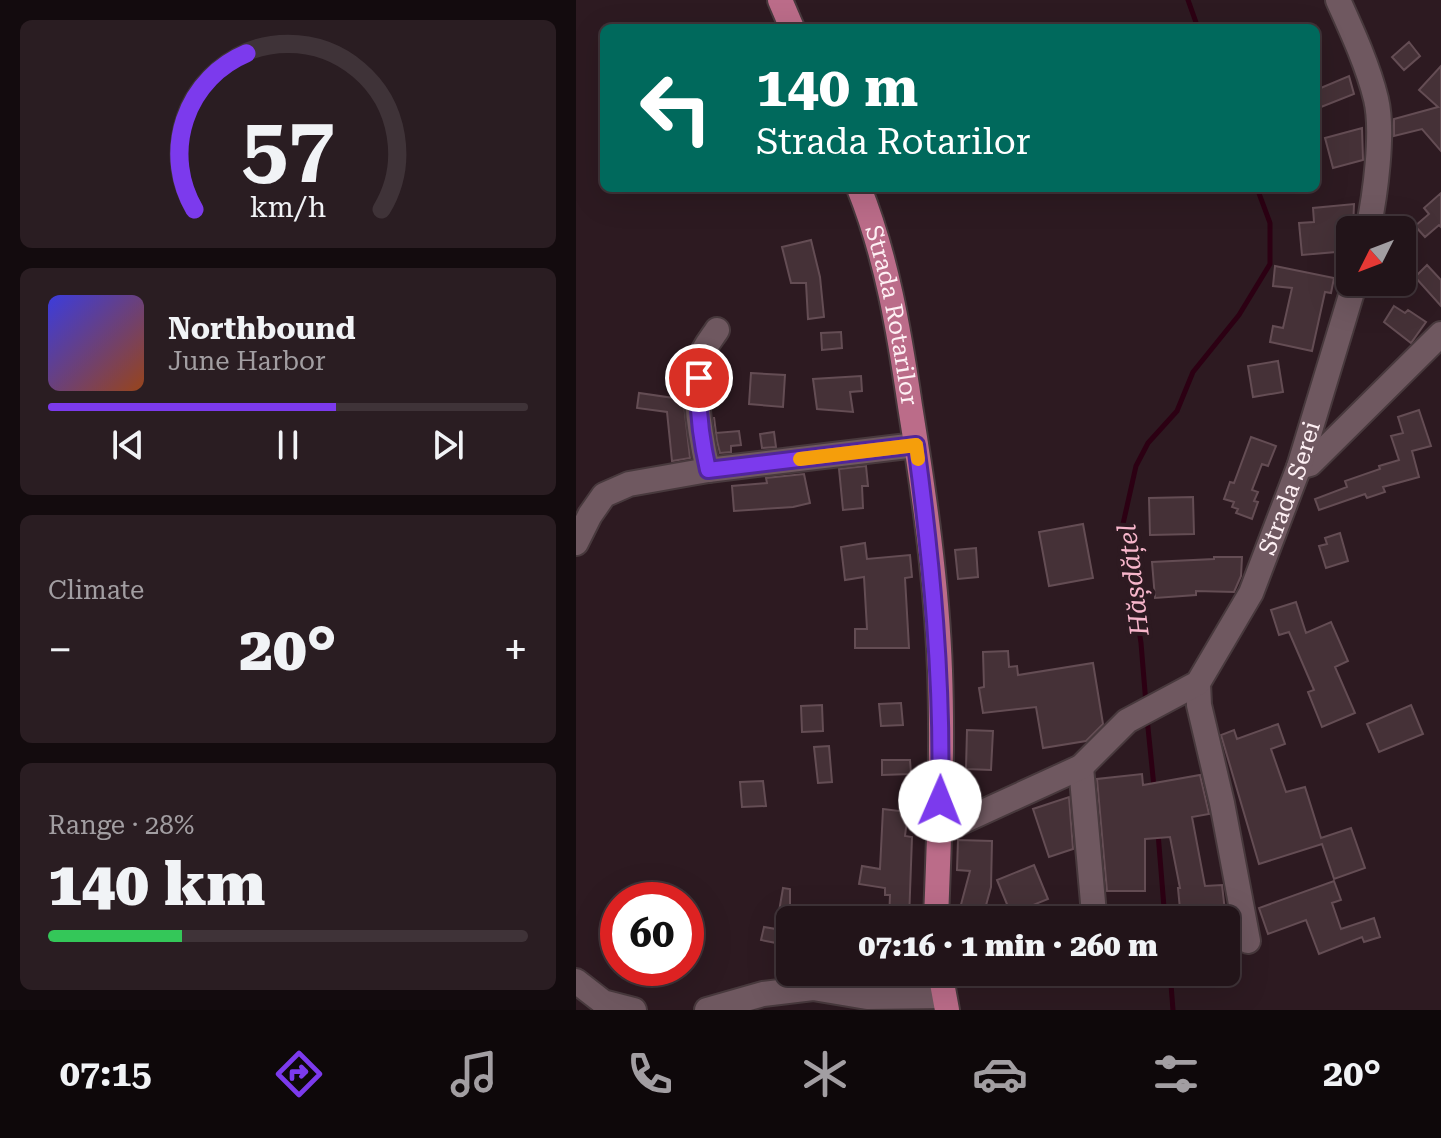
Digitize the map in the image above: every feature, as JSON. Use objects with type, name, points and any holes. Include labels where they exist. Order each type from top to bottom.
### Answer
[{"type":"main road","points":[[780,0],[790,24]]},
{"type":"main road","name":"Strada Rotarilor","points":[[861,192],[888,279],[930,548],[940,669],[936,906]]},
{"type":"street","points":[[1338,0],[1377,102],[1375,195],[1371,216]]},
{"type":"street","name":"Strada Serei","points":[[1198,683],[1251,593],[1299,467],[1351,296]]},
{"type":"street","points":[[708,470],[701,438],[698,399],[701,356],[717,330]]},
{"type":"street","name":"Strada Serei","points":[[1299,467],[1310,464],[1440,337]]},
{"type":"street","points":[[1312,418],[1335,439]]},
{"type":"street","points":[[576,543],[604,495],[629,484],[708,470],[916,445]]},
{"type":"street","points":[[939,832],[1081,767],[1127,721],[1198,683],[1199,705],[1222,803],[1248,941]]},
{"type":"street","points":[[1081,767],[1093,906]]},
{"type":"street","points":[[576,981],[603,1002],[634,1010]]},
{"type":"street","points":[[707,1010],[763,994],[813,988],[867,997],[943,993]]},
{"type":"building","points":[[1409,42],[1420,56],[1404,70],[1392,57]]},
{"type":"building","points":[[1441,66],[1441,151],[1422,129],[1394,136],[1394,119],[1438,107],[1419,90]]},
{"type":"building","points":[[1349,76],[1354,94],[1320,107],[1320,88]]},
{"type":"building","points":[[1362,128],[1363,160],[1333,168],[1325,138]]},
{"type":"building","points":[[1441,193],[1441,227],[1439,225],[1425,237],[1416,227],[1429,214],[1424,208]]},
{"type":"building","points":[[1354,204],[1354,216],[1336,216],[1336,252],[1302,255],[1299,223],[1314,222],[1313,208]]},
{"type":"building","points":[[811,240],[820,277],[824,317],[808,319],[806,283],[791,283],[782,247]]},
{"type":"building","points":[[1427,265],[1441,280],[1441,306],[1416,278]]},
{"type":"building","points":[[1275,266],[1334,278],[1331,293],[1325,292],[1312,351],[1270,342],[1273,326],[1283,328],[1292,288],[1273,286]]},
{"type":"building","points":[[1394,306],[1405,313],[1408,310],[1426,322],[1411,343],[1384,322]]},
{"type":"building","points":[[841,332],[842,348],[822,350],[821,333]]},
{"type":"building","points":[[1278,361],[1283,392],[1253,397],[1248,366]]},
{"type":"building","points":[[751,373],[785,375],[783,407],[749,404]]},
{"type":"building","points":[[861,376],[862,391],[850,392],[853,412],[817,409],[813,379]]},
{"type":"building","points":[[674,387],[682,387],[690,458],[672,461],[667,412],[637,408],[639,393],[674,398]]},
{"type":"building","points":[[1419,410],[1431,446],[1412,451],[1419,477],[1383,487],[1385,492],[1367,498],[1365,494],[1319,510],[1315,499],[1347,487],[1345,481],[1399,460],[1391,436],[1403,433],[1398,417]]},
{"type":"building","points":[[739,431],[741,445],[731,446],[731,452],[720,453],[716,433]]},
{"type":"building","points":[[774,432],[776,447],[762,448],[760,434]]},
{"type":"building","points":[[1251,437],[1276,446],[1268,466],[1262,464],[1252,490],[1258,492],[1254,501],[1258,502],[1252,519],[1236,513],[1238,509],[1232,507],[1234,502],[1224,499],[1230,482],[1234,483]]},
{"type":"building","points":[[866,466],[868,486],[862,486],[863,508],[843,510],[839,469]]},
{"type":"building","points":[[804,474],[810,503],[734,511],[732,486],[767,483],[766,478]]},
{"type":"building","points":[[1193,497],[1194,534],[1150,535],[1149,498]]},
{"type":"building","points":[[1083,524],[1093,578],[1049,586],[1039,532]]},
{"type":"building","points":[[1340,533],[1348,561],[1326,568],[1319,546],[1327,544],[1325,538]]},
{"type":"building","points":[[865,543],[867,559],[910,555],[912,577],[905,578],[909,648],[855,648],[855,629],[867,629],[864,577],[845,580],[841,547]]},
{"type":"building","points":[[976,548],[978,577],[958,579],[955,550]]},
{"type":"building","points":[[1242,557],[1241,576],[1234,592],[1196,591],[1196,595],[1155,598],[1152,562]]},
{"type":"building","points":[[1296,602],[1306,633],[1331,622],[1348,661],[1335,667],[1355,713],[1322,727],[1308,692],[1314,690],[1289,632],[1279,635],[1271,610]]},
{"type":"building","points":[[1008,651],[1009,667],[1017,666],[1018,675],[1093,663],[1103,724],[1086,741],[1043,748],[1036,707],[983,713],[979,688],[984,687],[983,652]]},
{"type":"building","points":[[901,703],[903,725],[881,726],[879,704]]},
{"type":"building","points":[[822,705],[823,731],[802,732],[801,706]]},
{"type":"building","points":[[1411,705],[1423,734],[1379,752],[1367,724]]},
{"type":"building","points":[[1278,724],[1285,744],[1271,749],[1286,792],[1305,787],[1321,838],[1351,828],[1365,868],[1334,879],[1322,844],[1259,864],[1221,735],[1234,730],[1237,739]]},
{"type":"building","points":[[967,730],[993,731],[991,770],[966,769]]},
{"type":"building","points":[[829,746],[832,782],[818,783],[814,747]]},
{"type":"building","points":[[882,760],[910,760],[911,774],[882,775]]},
{"type":"building","points":[[1142,774],[1143,785],[1200,775],[1209,814],[1192,817],[1205,886],[1222,885],[1224,906],[1180,906],[1180,888],[1170,837],[1145,839],[1145,891],[1107,891],[1097,779]]},
{"type":"building","points":[[763,781],[766,806],[742,807],[740,782]]},
{"type":"building","points":[[1069,797],[1073,849],[1049,857],[1033,809]]},
{"type":"building","points":[[883,809],[908,812],[905,836],[912,837],[910,906],[890,906],[890,895],[885,895],[885,888],[859,884],[862,866],[880,869]]},
{"type":"building","points":[[958,840],[992,841],[991,887],[986,906],[961,906],[970,871],[957,870]]},
{"type":"building","points":[[1034,865],[1048,899],[1031,906],[1008,906],[997,880]]},
{"type":"building","points":[[1334,881],[1341,900],[1332,903],[1341,929],[1374,918],[1380,937],[1364,942],[1362,937],[1319,954],[1306,920],[1268,934],[1259,908]]},
{"type":"building","points":[[783,888],[790,889],[790,906],[780,906]]},
{"type":"building","points":[[764,927],[776,929],[776,943],[761,940]]},
{"type":"waterway","name":"Hășdățel","points":[[1188,0],[1197,24]]},
{"type":"waterway","name":"Hășdățel","points":[[1146,704],[1141,643],[1123,524],[1136,466],[1148,443],[1177,411],[1193,372],[1239,315],[1270,264],[1270,223],[1258,192]]},
{"type":"waterway","name":"Hășdățel","points":[[1147,718],[1154,787]]},
{"type":"waterway","name":"Hășdățel","points":[[1158,833],[1164,906]]},
{"type":"waterway","name":"Hășdățel","points":[[1171,986],[1173,1010]]},
{"type":"slow traffic","points":[[800,459],[916,445],[918,459]]},
{"type":"route","points":[[699,378],[701,438],[708,470],[916,445],[930,548],[940,669],[940,801]]}]
